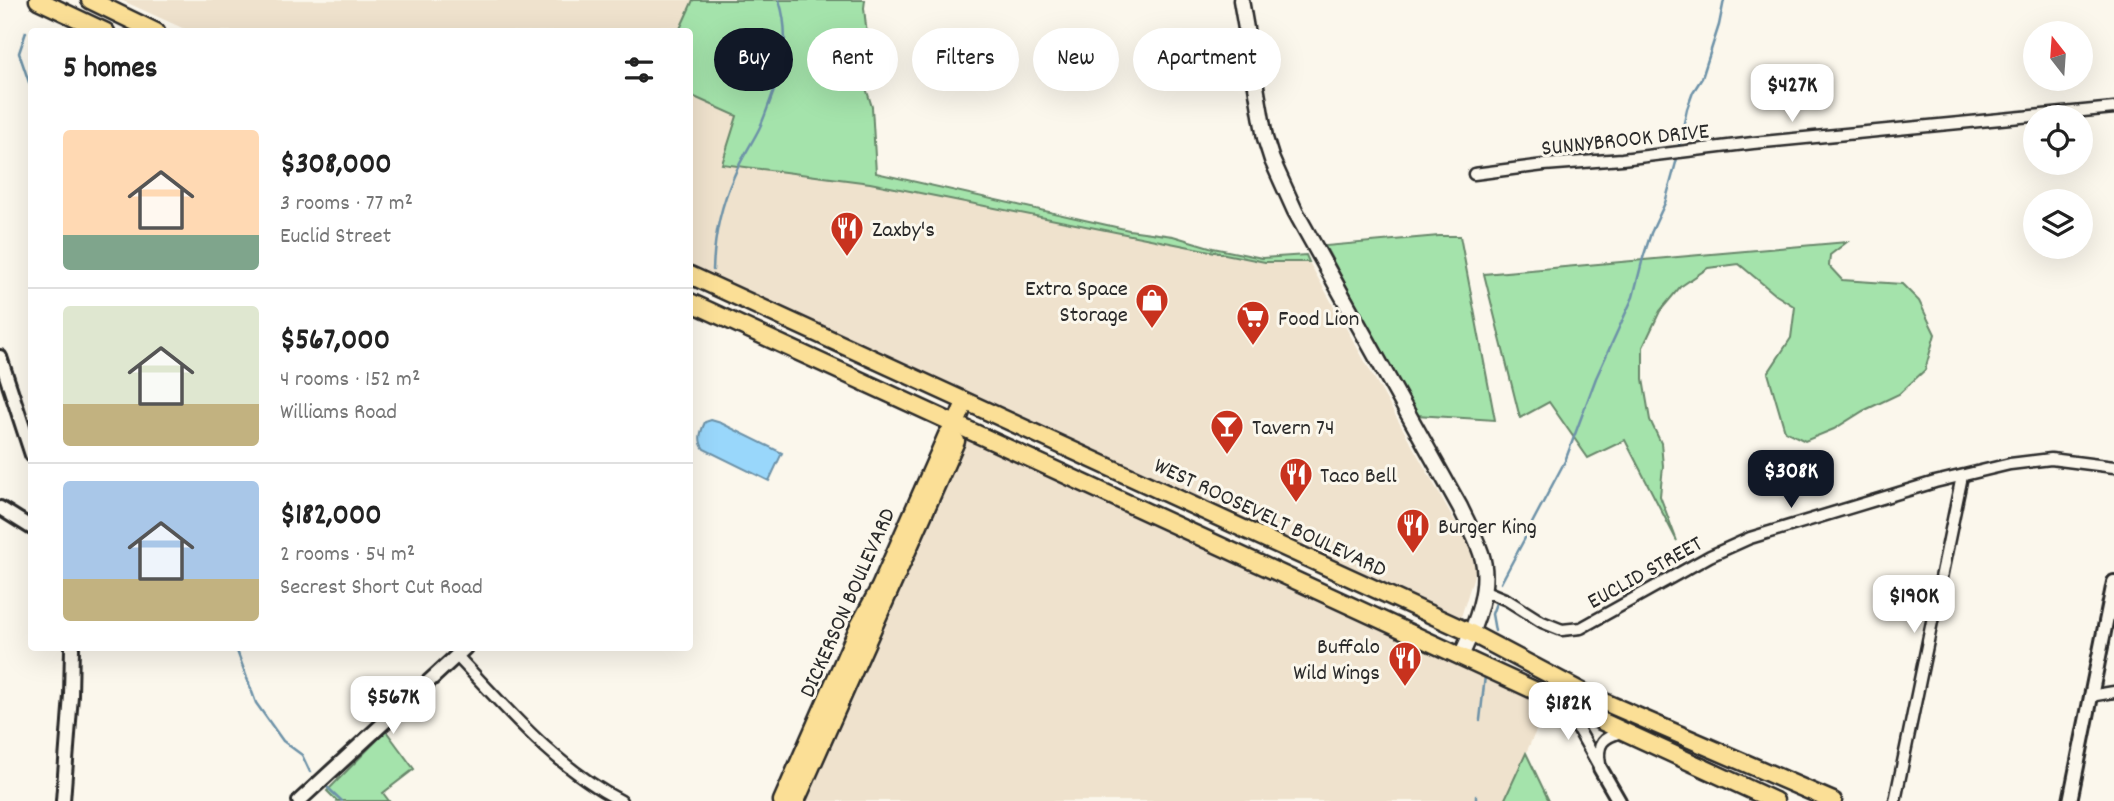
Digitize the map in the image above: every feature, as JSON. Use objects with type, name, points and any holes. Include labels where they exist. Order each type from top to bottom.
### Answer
[{"type":"main road","points":[[38,0],[98,28]]},
{"type":"main road","points":[[90,0],[148,28]]},
{"type":"main road","points":[[1241,0],[1265,138],[1272,160],[1295,211],[1460,507],[1482,555],[1483,590],[1471,633],[1461,656]]},
{"type":"main road","name":"WEST ROOSEVELT BOULEVARD","points":[[693,277],[1471,633],[1588,695],[1833,801]]},
{"type":"main road","name":"WEST ROOSEVELT BOULEVARD","points":[[693,303],[1775,801]]},
{"type":"main road","name":"DICKERSON BOULEVARD","points":[[782,801],[941,447],[956,424],[965,402]]},
{"type":"main road","name":"DICKERSON BOULEVARD","points":[[796,801],[957,439],[956,424]]},
{"type":"main road","points":[[868,639],[869,628],[882,593],[880,587]]},
{"type":"street","name":"SUNNYBROOK DRIVE","points":[[1474,174],[1753,143],[2114,108]]},
{"type":"street","points":[[0,357],[28,443]]},
{"type":"street","name":"EUCLID STREET","points":[[1483,590],[1562,630],[1581,628],[1710,556],[1750,538],[1935,482],[2010,464],[2051,459],[2114,467]]},
{"type":"street","points":[[1895,801],[1962,476]]},
{"type":"street","points":[[0,508],[28,526]]},
{"type":"street","points":[[2070,801],[2114,582]]},
{"type":"street","points":[[63,801],[71,704],[72,651]]},
{"type":"street","points":[[299,801],[460,651],[533,735],[575,771],[621,801]]},
{"type":"street","points":[[2090,696],[2114,692]]},
{"type":"street","points":[[1558,701],[1573,720],[1619,801]]},
{"type":"street","points":[[1600,768],[1598,753],[1602,743],[1609,735],[1622,732]]},
{"type":"shaded area","points":[[121,0],[693,0],[681,28],[182,28]]},
{"type":"shaded area","points":[[693,96],[737,115],[723,164],[870,183],[1265,262],[1309,262],[1470,548],[1476,569],[1461,617],[693,266]]},
{"type":"shaded area","points":[[967,439],[1551,698],[1504,801],[805,801]]},
{"type":"green space","points":[[693,0],[865,0],[866,28],[807,28],[807,91],[867,91],[872,107],[876,173],[1129,230],[1173,236],[1262,258],[1306,255],[1309,262],[1265,262],[870,183],[722,164],[737,116],[693,96],[693,28],[680,28]]},
{"type":"green space","points":[[1460,236],[1495,420],[1416,415],[1325,246]]},
{"type":"green space","points":[[1847,242],[1830,255],[1829,266],[1842,280],[1902,284],[1919,301],[1935,334],[1925,370],[1899,394],[1834,429],[1805,441],[1785,431],[1768,373],[1791,338],[1795,307],[1739,264],[1708,268],[1680,287],[1660,311],[1643,347],[1643,379],[1650,420],[1661,443],[1663,466],[1660,496],[1677,541],[1625,440],[1588,458],[1549,402],[1520,418],[1484,274]]},
{"type":"green space","points":[[386,731],[414,769],[383,793],[389,801],[337,801],[327,791]]},
{"type":"green space","points":[[1526,753],[1549,801],[1504,801]]},
{"type":"water","points":[[711,420],[782,453],[769,481],[704,449],[700,439],[701,432],[705,422]]},
{"type":"waterway","points":[[713,270],[725,198],[762,123],[784,53],[783,14],[779,0]]},
{"type":"waterway","points":[[1679,146],[1687,109],[1702,78],[1724,0]]},
{"type":"waterway","points":[[26,32],[19,53],[28,79]]},
{"type":"waterway","points":[[1530,527],[1565,461],[1596,378],[1633,297],[1643,258],[1665,203],[1678,155]]},
{"type":"waterway","points":[[1501,583],[1526,536]]},
{"type":"waterway","points":[[1495,631],[1492,614],[1496,603]]},
{"type":"waterway","points":[[237,651],[256,703],[283,741],[302,755],[310,772]]},
{"type":"waterway","points":[[1480,720],[1485,676]]},
{"type":"waterway","points":[[327,787],[342,801]]},
{"type":"waterway","points":[[1476,796],[1476,801]]},
{"type":"place","name":"Zaxby's","points":[[847,258]]},
{"type":"place","name":"Extra Space Storage","points":[[1152,330]]},
{"type":"place","name":"Food Lion","points":[[1253,347]]},
{"type":"place","name":"Tavern 74","points":[[1227,456]]},
{"type":"place","name":"Taco Bell","points":[[1296,504]]},
{"type":"place","name":"Burger King","points":[[1413,555]]},
{"type":"place","name":"Buffalo Wild Wings","points":[[1405,688]]}]
